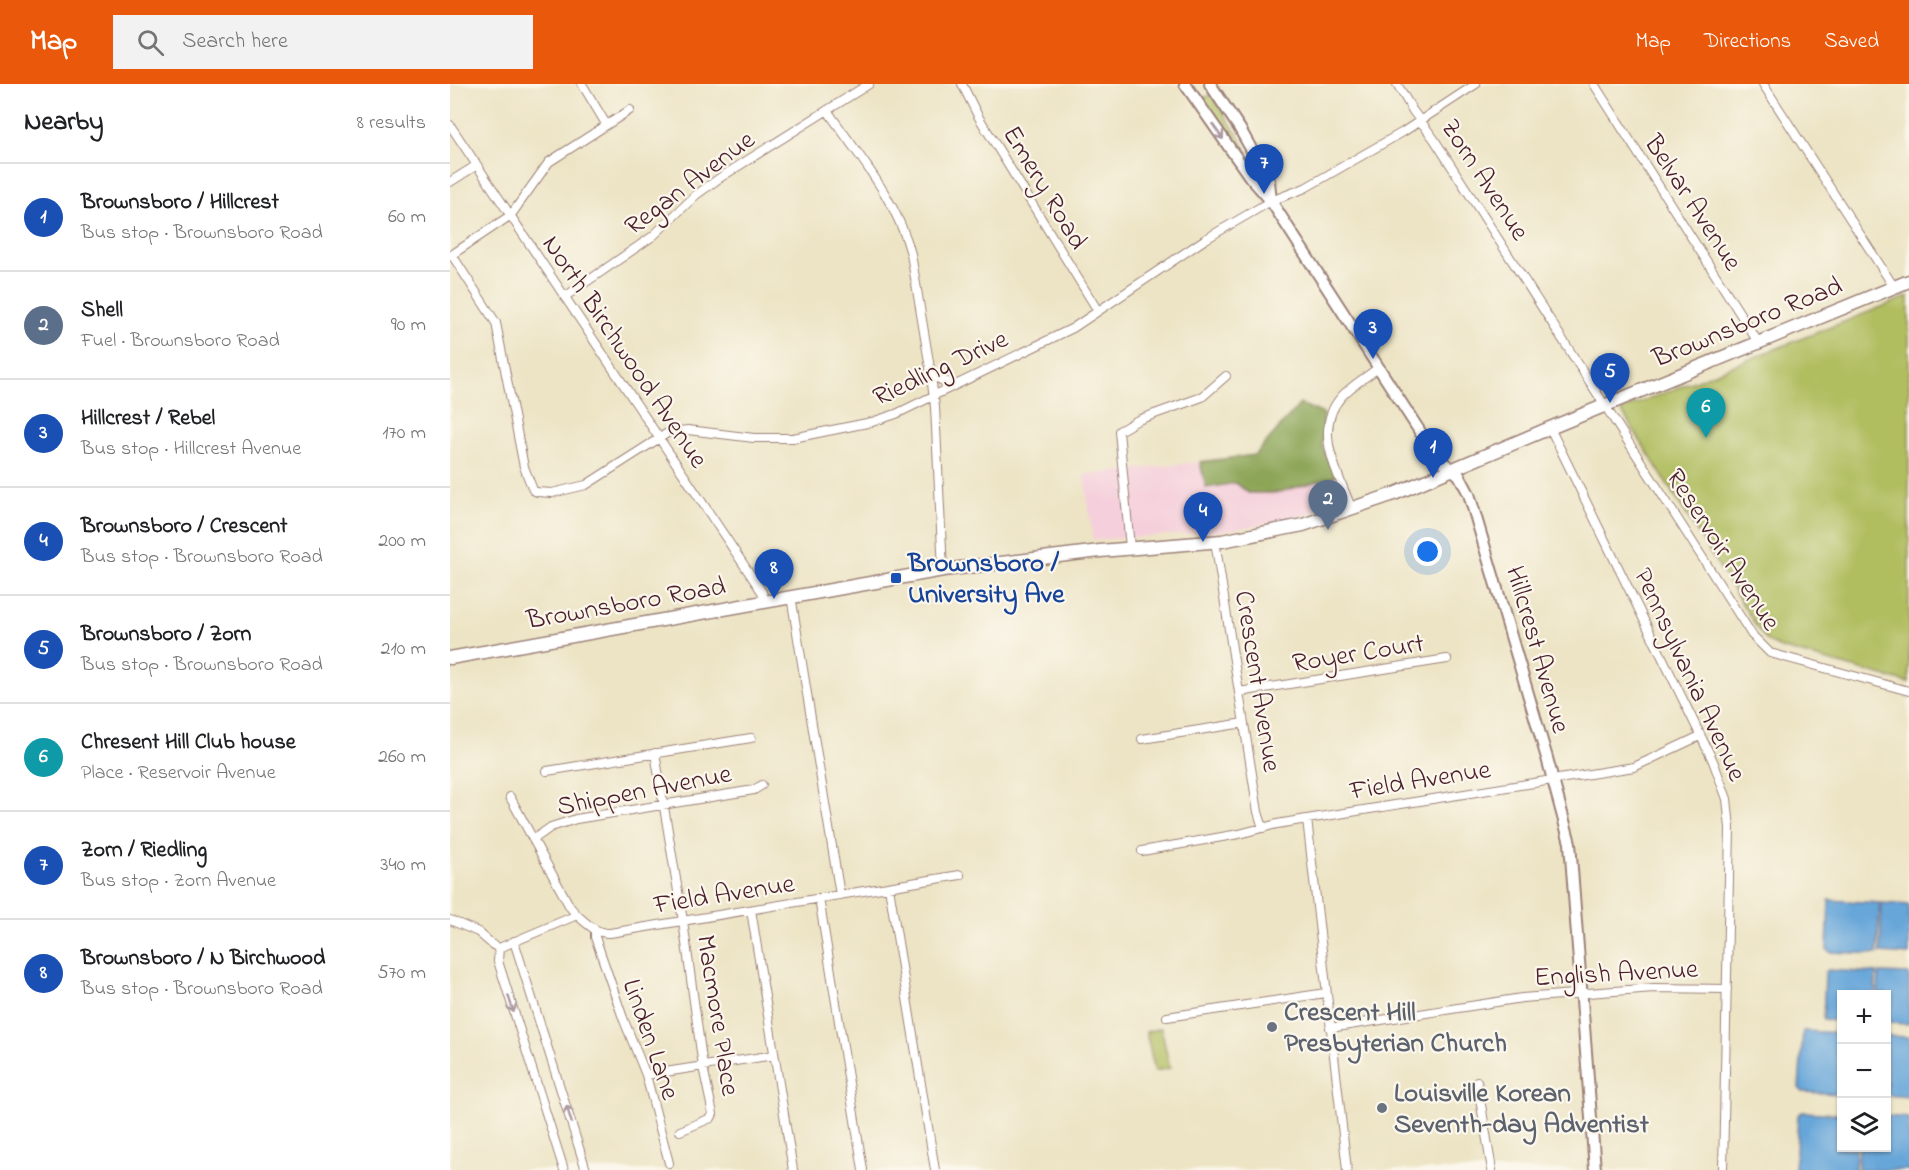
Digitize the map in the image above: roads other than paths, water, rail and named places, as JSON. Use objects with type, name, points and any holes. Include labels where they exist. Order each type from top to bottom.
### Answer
[{"type":"main road","points":[[1185,84],[1250,177],[1271,201]]},
{"type":"main road","points":[[1210,84],[1240,129],[1269,181],[1271,201]]},
{"type":"main road","name":"Hillcrest Avenue","points":[[1271,201],[1426,441],[1439,459],[1464,482],[1469,494],[1570,843],[1595,1170]]},
{"type":"main road","name":"Brownsboro Road","points":[[450,658],[943,570],[1130,548],[1215,541],[1304,525],[1352,510],[1452,470],[1909,281]]},
{"type":"street","points":[[582,84],[606,124]]},
{"type":"street","name":"Regan Avenue","points":[[566,296],[653,236],[696,195],[720,177],[869,84]]},
{"type":"street","name":"Emery Road","points":[[962,84],[978,116],[1098,311]]},
{"type":"street","points":[[1397,84],[1421,121],[1476,84]]},
{"type":"street","name":"Belvar Avenue","points":[[1594,84],[1758,342]]},
{"type":"street","points":[[1763,84],[1894,287]]},
{"type":"street","points":[[451,255],[510,215],[549,162],[630,110]]},
{"type":"street","points":[[827,110],[891,203],[906,235],[931,375],[943,570]]},
{"type":"street","name":"Zorn Avenue","points":[[1271,201],[1305,188],[1421,121],[1605,405]]},
{"type":"street","name":"North Birchwood Avenue","points":[[450,125],[762,592],[765,601]]},
{"type":"street","points":[[450,182],[477,165]]},
{"type":"street","name":"Riedling Drive","points":[[451,255],[496,322],[524,467],[533,490],[552,493],[584,486],[669,432],[688,430],[772,439],[817,434],[885,418],[915,407],[1073,328],[1204,240],[1271,201]]},
{"type":"street","points":[[1352,510],[1330,451],[1327,433],[1328,420],[1331,411],[1342,396],[1378,368]]},
{"type":"street","points":[[931,375],[957,384]]},
{"type":"street","points":[[1130,548],[1119,431],[1138,420],[1202,398],[1226,376]]},
{"type":"street","name":"Reservoir Avenue","points":[[1605,405],[1752,635],[1763,648],[1785,657],[1909,691]]},
{"type":"street","name":"Pennsylvania Avenue","points":[[1550,428],[1722,782],[1729,816],[1723,1170]]},
{"type":"street","name":"Crescent Avenue","points":[[1215,541],[1263,828]]},
{"type":"street","points":[[791,596],[840,895]]},
{"type":"street","name":"Royer Court","points":[[1239,692],[1447,659]]},
{"type":"street","points":[[1142,739],[1244,723]]},
{"type":"street","name":"Field Avenue","points":[[1142,851],[1307,819],[1634,767],[1700,736]]},
{"type":"street","points":[[547,771],[751,738]]},
{"type":"street","name":"Macmore Place","points":[[655,753],[683,921],[703,1067],[713,1114],[711,1118],[680,1131]]},
{"type":"street","name":"Shippen Avenue","points":[[534,839],[551,827],[564,822],[754,790],[762,784]]},
{"type":"street","points":[[510,797],[570,907],[595,929]]},
{"type":"street","points":[[1307,819],[1347,1170]]},
{"type":"street","name":"Field Avenue","points":[[595,929],[610,933],[960,875]]},
{"type":"street","points":[[889,887],[935,1170]]},
{"type":"street","points":[[819,898],[863,1170]]},
{"type":"street","points":[[751,910],[793,1170]]},
{"type":"street","points":[[450,920],[478,932],[493,945],[502,947],[578,915]]},
{"type":"street","name":"Linden Lane","points":[[595,929],[595,937],[623,1018],[646,1076],[669,1163]]},
{"type":"street","points":[[514,941],[586,1170]]},
{"type":"street","points":[[502,947],[498,961],[564,1170]]},
{"type":"street","name":"English Avenue","points":[[1330,1028],[1499,1000],[1654,988],[1726,989]]},
{"type":"street","points":[[1167,1017],[1326,993]]},
{"type":"street","points":[[646,1076],[774,1055]]},
{"type":"street","points":[[1478,1081],[1492,1170]]},
{"type":"water","points":[[1829,900],[1880,903],[1877,954],[1830,952],[1827,949]]},
{"type":"water","points":[[1882,903],[1909,905],[1909,955],[1880,953]]},
{"type":"water","points":[[1828,970],[1876,973],[1875,990],[1837,990],[1837,1021],[1823,1020],[1825,973]]},
{"type":"water","points":[[1879,973],[1909,974],[1909,1024],[1891,1023],[1891,990],[1878,990]]},
{"type":"water","points":[[1803,1031],[1837,1033],[1837,1094],[1803,1092],[1799,1088]]},
{"type":"water","points":[[1891,1036],[1909,1037],[1909,1097],[1891,1095]]},
{"type":"water","points":[[1802,1112],[1837,1114],[1837,1152],[1856,1152],[1855,1170],[1795,1170],[1798,1115]]},
{"type":"water","points":[[1891,1116],[1909,1118],[1909,1170],[1858,1170],[1859,1152],[1891,1152]]},
{"type":"place","name":"Zorn / Riedling","points":[[1264,194]]},
{"type":"place","name":"Hillcrest / Rebel","points":[[1373,359]]},
{"type":"place","name":"Brownsboro / Zorn","points":[[1610,403]]},
{"type":"place","name":"Chresent Hill Club house","points":[[1706,438]]},
{"type":"place","name":"Brownsboro / Hillcrest","points":[[1433,478]]},
{"type":"place","name":"Shell","points":[[1328,530]]},
{"type":"place","name":"Brownsboro / Crescent","points":[[1203,542]]},
{"type":"place","name":"Brownsboro / University Ave","points":[[896,578]]},
{"type":"place","name":"Brownsboro / N Birchwood","points":[[774,599]]},
{"type":"place","name":"Crescent Hill Presbyterian Church","points":[[1272,1027]]},
{"type":"place","name":"Louisville Korean Seventh-day Adventist","points":[[1382,1108]]}]
